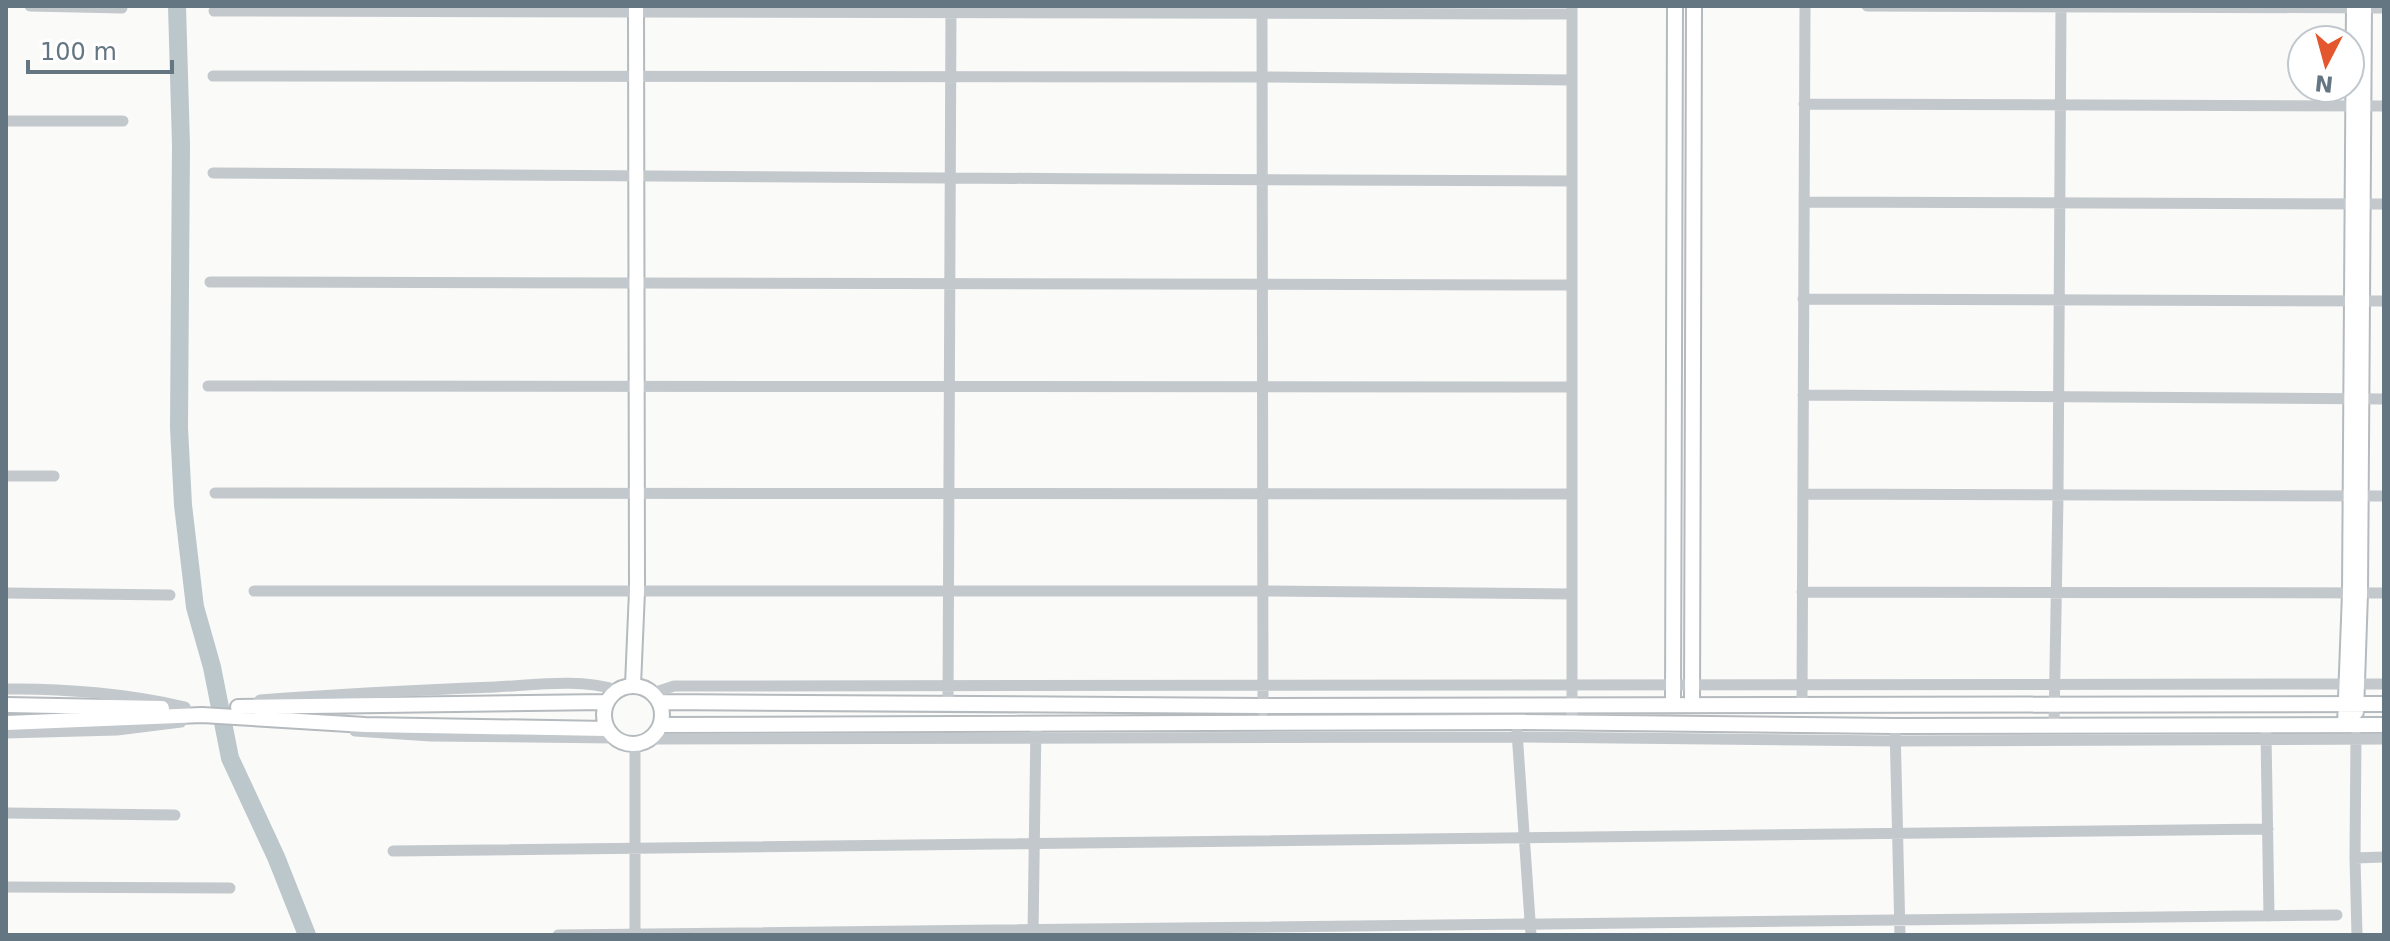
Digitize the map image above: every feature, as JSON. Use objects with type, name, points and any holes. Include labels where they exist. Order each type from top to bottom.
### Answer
[{"type":"main road","points":[[1673,704],[1675,6]]},
{"type":"main road","points":[[1692,704],[1694,6]]},
{"type":"main road","points":[[2352,730],[2359,7]]},
{"type":"main road","points":[[633,685],[637,591],[636,9]]},
{"type":"main road","points":[[633,685],[644,687],[657,697],[663,713],[662,725],[651,739],[635,744],[624,743],[611,733],[604,716],[606,702],[617,690],[633,685]]},
{"type":"main road","points":[[657,697],[948,704],[1263,706],[2384,704]]},
{"type":"main road","points":[[6,723],[202,711],[606,702]]},
{"type":"main road","points":[[6,705],[185,712]]},
{"type":"main road","points":[[257,712],[365,725],[611,733]]},
{"type":"main road","points":[[662,725],[1264,724],[1517,730],[1572,723],[2054,725],[2266,732],[2352,730],[2384,725]]},
{"type":"street","points":[[30,6],[122,8]]},
{"type":"street","points":[[1802,705],[1805,6]]},
{"type":"street","points":[[1867,6],[2384,8]]},
{"type":"street","points":[[2054,725],[2061,7]]},
{"type":"street","points":[[948,704],[951,9]]},
{"type":"street","points":[[1262,9],[1264,724]]},
{"type":"street","points":[[214,11],[1572,10],[1572,723]]},
{"type":"street","points":[[213,76],[1572,80]]},
{"type":"street","points":[[1804,104],[2384,106]]},
{"type":"street","points":[[6,121],[123,121]]},
{"type":"street","points":[[213,173],[637,178],[1572,181]]},
{"type":"street","points":[[1804,202],[2384,204]]},
{"type":"street","points":[[210,282],[1572,285]]},
{"type":"street","points":[[1803,299],[2384,301]]},
{"type":"street","points":[[208,386],[1572,387]]},
{"type":"street","points":[[1803,395],[2384,399]]},
{"type":"street","points":[[6,476],[54,476]]},
{"type":"street","points":[[215,493],[1572,494]]},
{"type":"street","points":[[1803,494],[2384,496]]},
{"type":"street","points":[[254,591],[1572,594]]},
{"type":"street","points":[[1802,592],[2384,593]]},
{"type":"street","points":[[6,593],[170,595]]},
{"type":"street","points":[[657,697],[674,686],[2384,684]]},
{"type":"street","points":[[257,712],[260,700],[404,691],[601,685],[617,690]]},
{"type":"street","points":[[6,689],[49,690],[163,702],[185,712],[181,722],[117,730],[6,733]]},
{"type":"street","points":[[1033,932],[1036,723]]},
{"type":"street","points":[[1895,726],[1900,935]]},
{"type":"street","points":[[1517,730],[1531,930]]},
{"type":"street","points":[[651,739],[1036,739],[1517,730],[1895,741],[2266,732],[2269,916]]},
{"type":"street","points":[[2357,935],[2352,730],[2384,739]]},
{"type":"street","points":[[635,744],[635,934]]},
{"type":"street","points":[[6,813],[175,815]]},
{"type":"street","points":[[393,851],[2268,829]]},
{"type":"street","points":[[2355,858],[2384,857]]},
{"type":"street","points":[[6,887],[230,888]]},
{"type":"street","points":[[558,935],[1531,930],[2337,915]]},
{"type":"waterway","points":[[177,6],[181,145],[179,428],[183,505],[195,607],[212,667],[230,758],[276,857],[307,935]]}]
